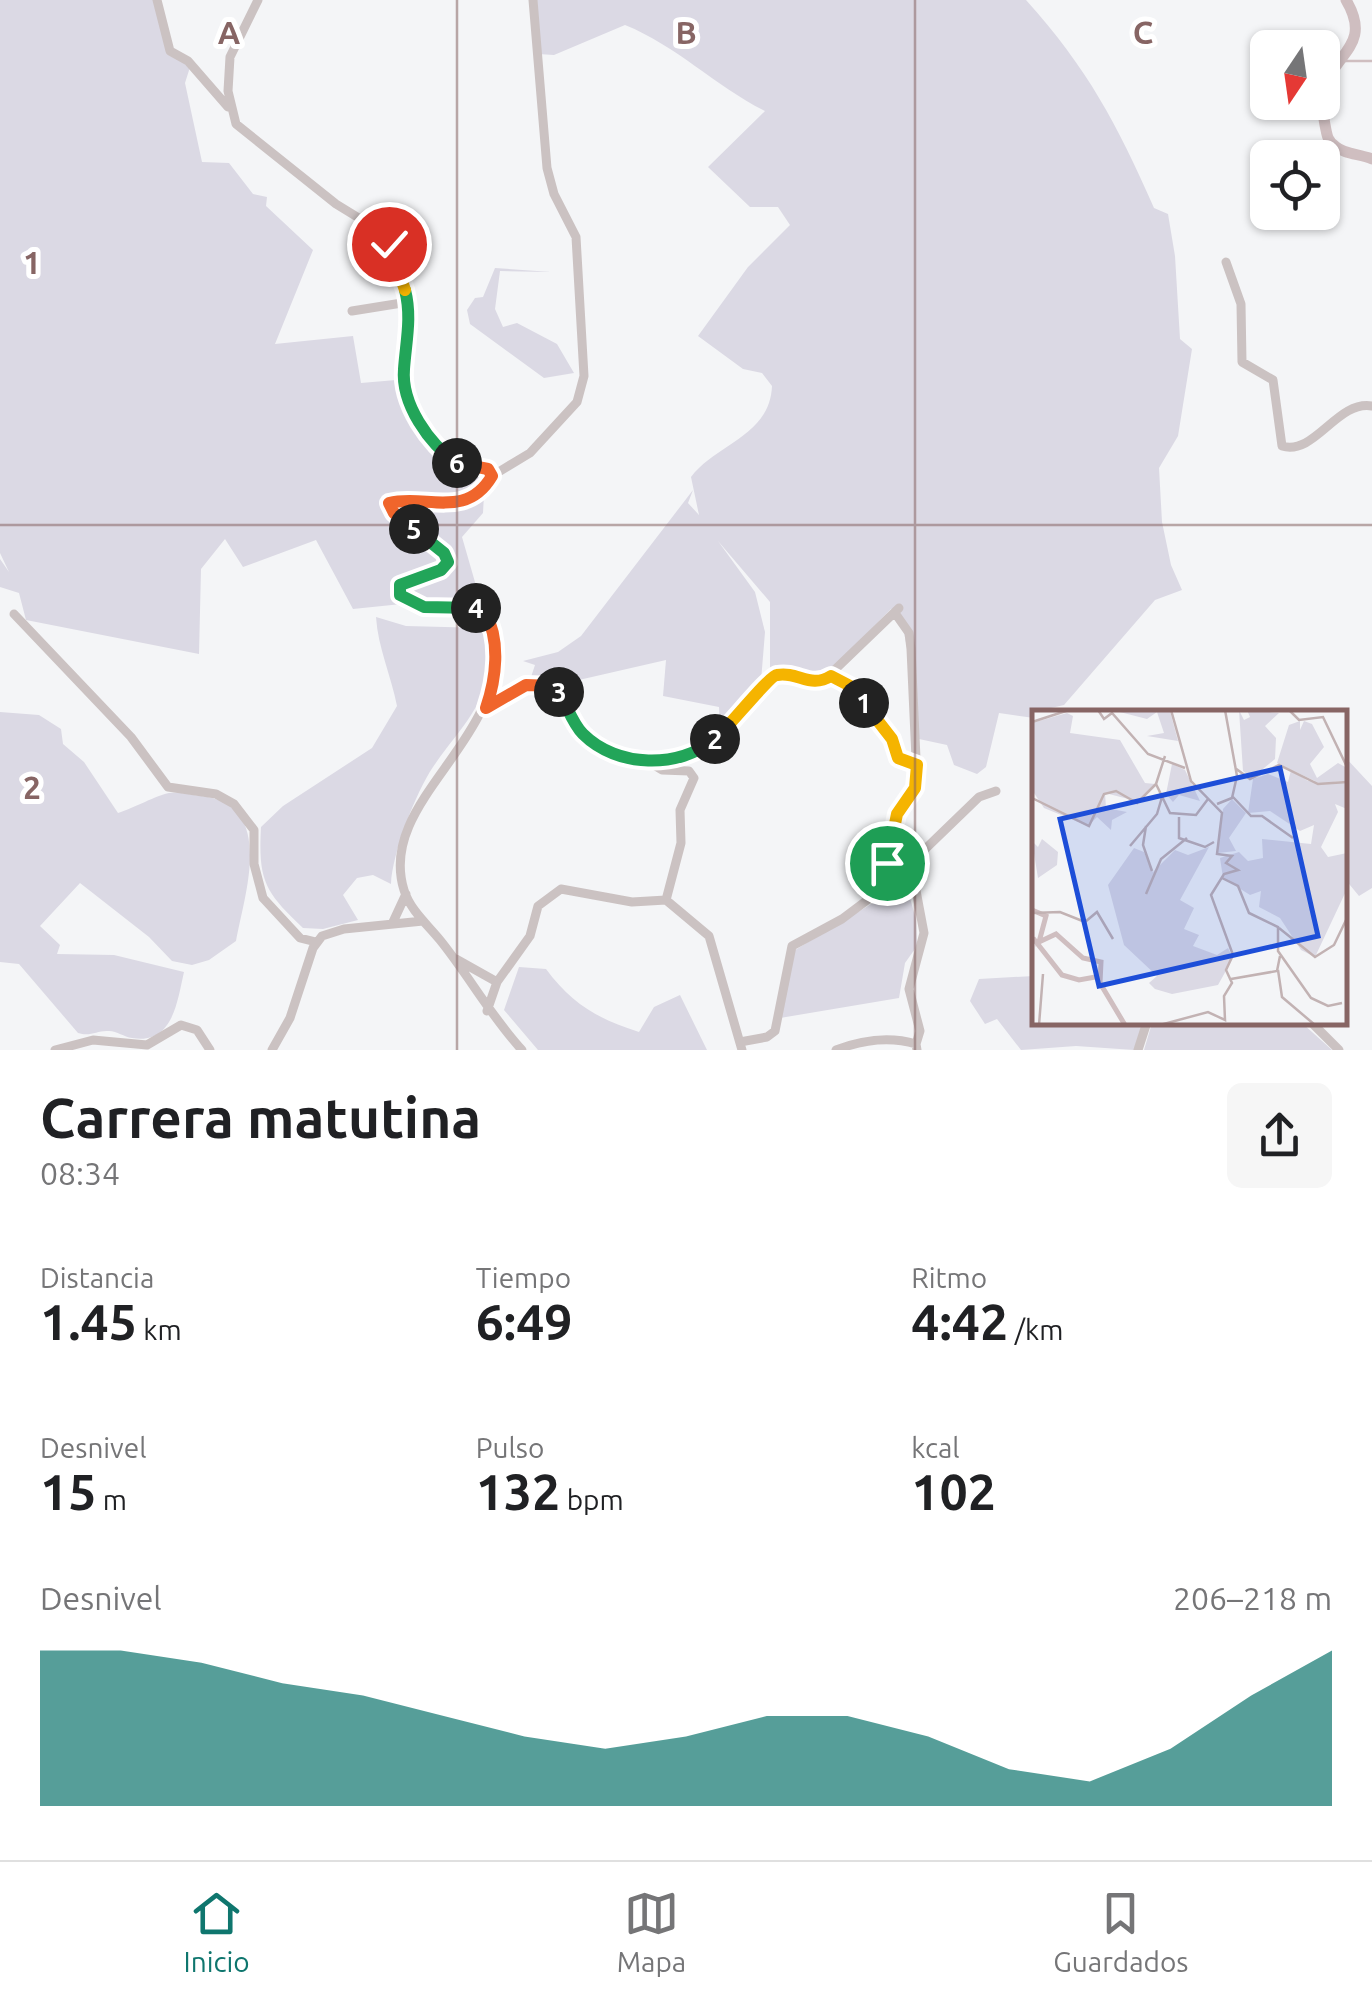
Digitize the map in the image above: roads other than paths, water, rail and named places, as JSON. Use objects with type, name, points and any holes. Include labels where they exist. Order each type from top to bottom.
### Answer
[{"type":"street","points":[[157,0],[170,51],[188,61],[230,110],[243,134],[276,152],[336,204],[380,230],[408,302],[403,373],[411,407],[453,461],[488,469],[492,476]]},
{"type":"street","points":[[230,110],[230,57],[258,0]]},
{"type":"street","points":[[522,1050],[486,1011],[406,894],[401,865],[411,820],[486,708],[496,670],[489,619],[479,608],[424,607],[400,595],[400,585],[441,570],[448,562],[444,553],[394,513],[389,503],[460,502],[475,494],[492,476],[530,453],[555,430],[578,402],[584,382],[576,236],[554,194],[547,168],[533,0]]},
{"type":"street","points":[[1226,262],[1240,304],[1242,362],[1273,380],[1282,446],[1298,447],[1343,413],[1356,406],[1372,406]]},
{"type":"street","points":[[352,311],[408,302]]},
{"type":"street","points":[[486,708],[526,685],[553,686],[585,736],[628,757],[647,761],[687,756],[705,747],[748,708],[769,678],[787,675],[814,683],[831,676],[897,610],[909,633],[915,788],[897,814],[890,857],[869,896]]},
{"type":"street","points":[[14,614],[131,737],[168,786],[216,794],[234,804],[254,830],[254,864],[263,898],[300,938],[316,942],[344,929],[423,920]]},
{"type":"street","points":[[831,676],[856,689],[892,739],[898,758],[917,765]]},
{"type":"street","points":[[647,761],[662,770],[689,772],[694,778],[679,813],[681,842],[666,900]]},
{"type":"street","points":[[486,1011],[497,982],[530,936],[538,906],[548,894],[562,889],[632,902],[666,900],[710,936],[741,1046],[767,1037],[775,1031],[792,946],[842,918],[912,863],[979,797],[996,791]]},
{"type":"street","points":[[836,1050],[865,1040],[917,1047],[920,1032],[909,989],[924,932],[912,863]]},
{"type":"street","points":[[392,922],[406,894]]},
{"type":"street","points":[[272,1050],[290,1018],[297,985],[316,942]]},
{"type":"street","points":[[451,956],[497,982]]},
{"type":"street","points":[[54,1050],[93,1040],[147,1045],[181,1025],[198,1030],[210,1050]]},
{"type":"street","points":[[1138,1050],[1146,1025]]},
{"type":"street","points":[[1314,1025],[1339,1050]]},
{"type":"waterway","points":[[1346,0],[1353,15],[1354,38],[1325,86],[1324,120],[1332,144],[1372,159]]},
{"type":"waterway","points":[[1345,61],[1372,61]]}]
